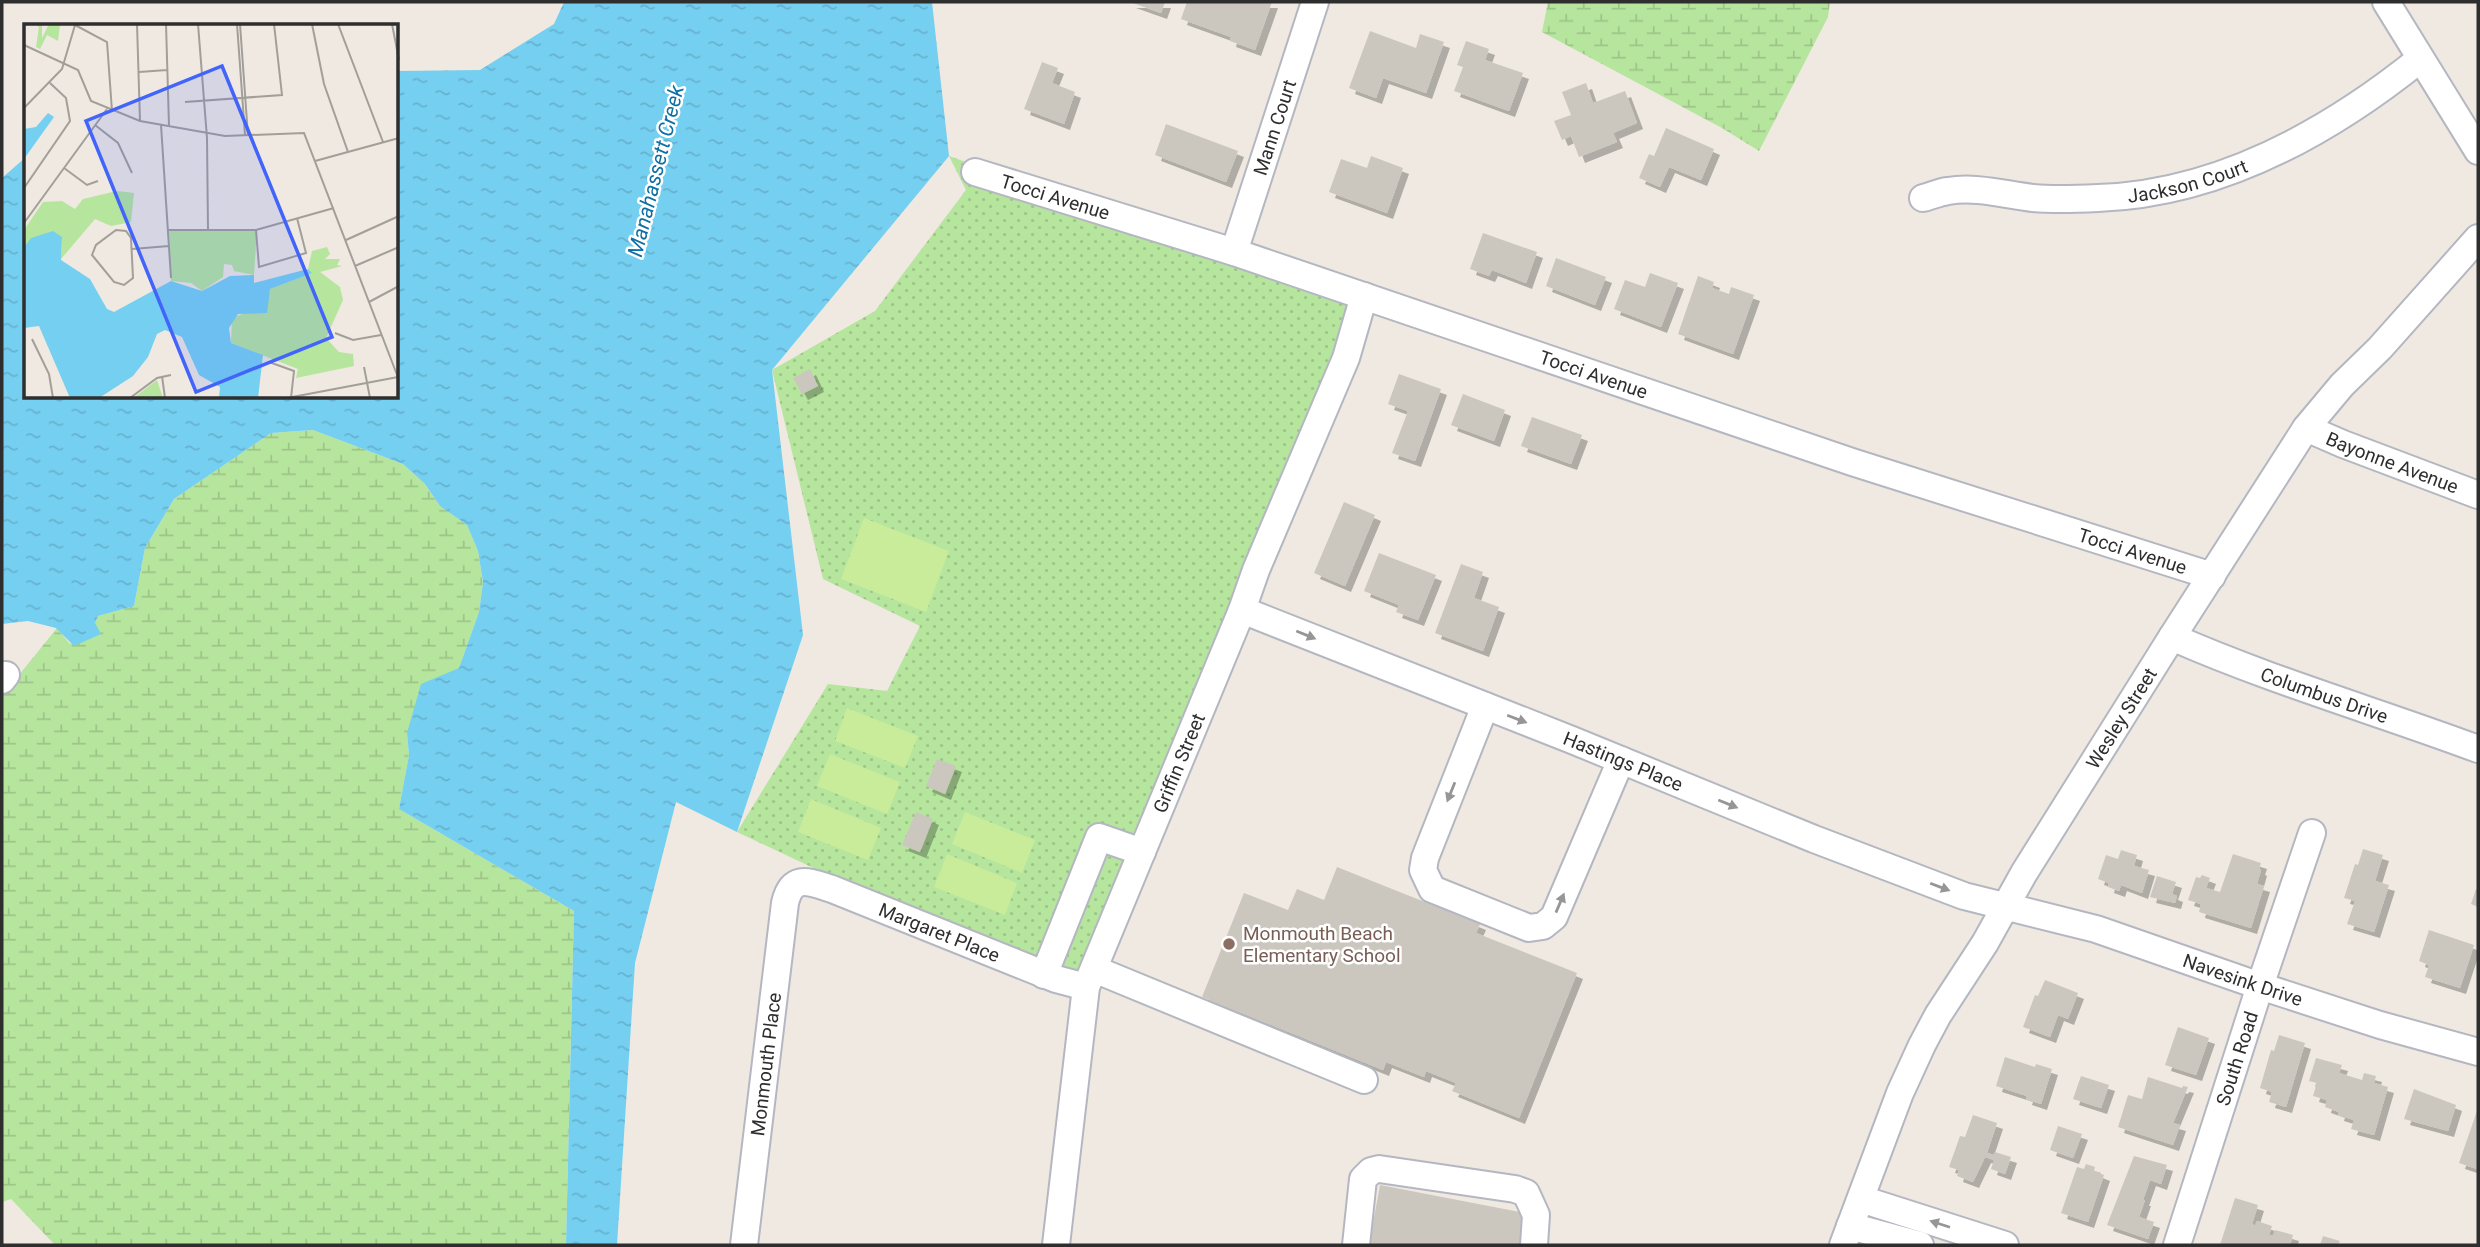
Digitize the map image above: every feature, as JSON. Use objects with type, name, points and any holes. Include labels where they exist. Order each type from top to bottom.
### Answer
[{"type":"street","name":"Mann Court","points":[[1234,252],[1315,2]]},
{"type":"street","points":[[2386,2],[2478,151]]},
{"type":"street","name":"Jackson Court","points":[[1923,198],[1962,190],[2036,198],[2100,198],[2160,191],[2204,181],[2251,165],[2295,143],[2388,85],[2420,59]]},
{"type":"street","name":"Tocci Avenue","points":[[975,172],[1234,252],[1852,462],[2212,576]]},
{"type":"street","name":"Wesley Street","points":[[1846,1236],[1895,1104],[1922,1045],[2172,637],[2306,428],[2342,385],[2478,239]]},
{"type":"street","name":"Griffin Street","points":[[1056,1245],[1090,978],[1242,610],[1256,570],[1346,358],[1364,296]]},
{"type":"street","name":"Bayonne Avenue","points":[[2306,428],[2478,495]]},
{"type":"street","name":"Hastings Place","points":[[1242,610],[1814,839],[1951,891],[2006,906]]},
{"type":"street","name":"Columbus Drive","points":[[2172,637],[2291,683],[2478,749]]},
{"type":"street","points":[[1485,706],[1425,858],[1423,870],[1432,889],[1529,928],[1543,926],[1554,917],[1620,760]]},
{"type":"street","name":"South Road","points":[[2177,1245],[2312,833]]},
{"type":"street","points":[[1044,975],[1099,837],[1142,852]]},
{"type":"street","name":"Margaret Place","points":[[793,884],[811,883],[832,889],[1044,975],[1090,978],[1364,1080]]},
{"type":"street","name":"Monmouth Place","points":[[744,1245],[785,904],[787,893],[793,884]]},
{"type":"street","name":"Navesink Drive","points":[[2006,906],[2096,929],[2380,1025],[2478,1052]]},
{"type":"street","points":[[1356,1245],[1363,1179],[1371,1171],[1379,1169],[1515,1189],[1526,1194],[1536,1215],[1534,1245]]},
{"type":"street","points":[[1861,1199],[2005,1245]]},
{"type":"street","points":[[1846,1236],[1920,1245]]},
{"type":"green space","points":[[1548,2],[1830,2],[1828,17],[1759,151],[1722,128],[1542,32]]},
{"type":"green space","points":[[949,156],[1365,304],[1079,993],[737,832],[828,684],[887,691],[920,626],[823,579],[772,370],[875,311],[966,190]]},
{"type":"green space","points":[[313,430],[403,464],[425,484],[440,506],[467,525],[478,551],[483,582],[479,612],[459,668],[407,733],[409,755],[399,809],[574,911],[566,1245],[55,1245],[11,1199],[2,1202],[2,696],[57,628],[70,644],[95,623],[98,616],[134,606],[145,548],[174,499],[271,433]]},
{"type":"green space","points":[[864,518],[949,551],[926,612],[841,579]]},
{"type":"green space","points":[[847,708],[918,736],[905,768],[835,741]]},
{"type":"green space","points":[[830,754],[900,782],[887,814],[817,786]]},
{"type":"green space","points":[[811,799],[881,828],[868,860],[798,832]]},
{"type":"green space","points":[[965,812],[1035,840],[1022,873],[952,844]]},
{"type":"green space","points":[[947,854],[1017,883],[1005,915],[934,887]]},
{"type":"water","name":"Manahassett Creek","points":[[564,2],[932,2],[949,156],[772,370],[803,635],[737,832],[676,802],[635,963],[617,1245],[566,1245],[574,911],[399,809],[409,755],[407,733],[421,684],[459,668],[479,612],[483,582],[478,551],[467,525],[440,506],[425,484],[403,464],[313,430],[271,433],[174,499],[145,548],[134,606],[98,616],[95,623],[101,634],[74,646],[56,628],[28,621],[2,624],[2,178],[24,159],[24,399],[399,399],[399,71],[480,70],[554,24]]},
{"type":"building","points":[[1130,2],[1165,2],[1161,13]]},
{"type":"building","points":[[1187,2],[1272,2],[1255,50],[1230,41],[1231,37],[1181,19]]},
{"type":"building","points":[[1370,31],[1416,48],[1420,34],[1444,42],[1426,93],[1383,78],[1376,98],[1349,88]]},
{"type":"building","points":[[1466,41],[1489,49],[1485,60],[1523,73],[1509,111],[1454,91],[1463,67],[1457,65]]},
{"type":"building","points":[[1042,62],[1058,68],[1052,83],[1075,92],[1064,124],[1024,109]]},
{"type":"building","points":[[1586,83],[1593,103],[1625,91],[1637,123],[1613,133],[1617,142],[1579,157],[1571,136],[1562,140],[1554,121],[1571,115],[1562,92]]},
{"type":"building","points":[[1166,124],[1238,151],[1226,182],[1155,155]]},
{"type":"building","points":[[1666,128],[1714,149],[1701,180],[1669,167],[1660,187],[1639,178],[1649,154],[1654,156]]},
{"type":"building","points":[[1371,156],[1403,168],[1387,213],[1329,192],[1341,159],[1367,168]]},
{"type":"building","points":[[1483,233],[1537,252],[1526,283],[1492,270],[1489,276],[1470,269]]},
{"type":"building","points":[[1556,258],[1606,277],[1595,305],[1546,286]]},
{"type":"building","points":[[1650,273],[1678,283],[1661,327],[1614,309],[1625,280],[1645,287]]},
{"type":"building","points":[[1698,276],[1714,282],[1712,288],[1729,294],[1731,287],[1754,295],[1733,354],[1678,334]]},
{"type":"building","points":[[810,369],[818,386],[802,394],[793,378]]},
{"type":"building","points":[[1399,374],[1441,389],[1415,461],[1392,453],[1408,411],[1388,404]]},
{"type":"building","points":[[1463,394],[1505,410],[1494,441],[1451,425]]},
{"type":"building","points":[[1532,417],[1582,435],[1571,464],[1521,446]]},
{"type":"building","points":[[1344,502],[1375,515],[1345,586],[1314,573]]},
{"type":"building","points":[[1379,553],[1436,575],[1418,620],[1396,612],[1399,605],[1364,591]]},
{"type":"building","points":[[1461,564],[1483,572],[1474,598],[1499,607],[1483,651],[1435,633]]},
{"type":"building","points":[[937,759],[956,766],[945,794],[926,786]]},
{"type":"building","points":[[916,812],[933,819],[920,852],[902,845]]},
{"type":"building","points":[[2363,849],[2383,855],[2375,881],[2389,885],[2374,932],[2347,924],[2355,901],[2344,898]]},
{"type":"building","points":[[2121,850],[2137,855],[2134,866],[2149,870],[2142,893],[2121,885],[2119,891],[2098,879],[2106,855],[2118,859]]},
{"type":"building","points":[[2233,854],[2261,863],[2257,884],[2264,886],[2251,928],[2199,912],[2201,904],[2188,900],[2196,877],[2200,878],[2202,875],[2210,878],[2206,888],[2220,892]]},
{"type":"building","points":[[1337,867],[1480,924],[1476,933],[1577,973],[1519,1118],[1452,1091],[1456,1083],[1426,1071],[1424,1077],[1386,1062],[1383,1070],[1202,997],[1244,893],[1288,910],[1297,889],[1324,900]]},
{"type":"building","points":[[2157,876],[2176,882],[2172,894],[2177,896],[2175,903],[2150,897]]},
{"type":"building","points":[[2476,889],[2478,890],[2478,907],[2471,904]]},
{"type":"building","points":[[2429,930],[2474,945],[2460,988],[2425,977],[2429,965],[2419,961]]},
{"type":"building","points":[[2045,980],[2078,993],[2068,1019],[2058,1015],[2050,1037],[2023,1027],[2035,995],[2038,996]]},
{"type":"building","points":[[2178,1027],[2209,1038],[2196,1075],[2165,1065]]},
{"type":"building","points":[[2279,1035],[2305,1043],[2286,1107],[2269,1102],[2272,1092],[2260,1088],[2271,1050],[2274,1051]]},
{"type":"building","points":[[2005,1057],[2035,1067],[2036,1064],[2052,1069],[2041,1104],[2026,1099],[2027,1096],[1996,1086]]},
{"type":"building","points":[[2316,1058],[2342,1065],[2339,1073],[2362,1080],[2364,1073],[2376,1076],[2374,1083],[2388,1087],[2374,1135],[2351,1129],[2354,1120],[2338,1115],[2339,1112],[2325,1107],[2327,1100],[2313,1096],[2317,1083],[2309,1081]]},
{"type":"building","points":[[2081,1076],[2109,1085],[2101,1108],[2073,1099]]},
{"type":"building","points":[[2148,1077],[2182,1088],[2188,1087],[2173,1123],[2180,1125],[2173,1145],[2118,1127],[2128,1095],[2142,1099]]},
{"type":"building","points":[[2414,1089],[2456,1105],[2448,1131],[2404,1119]]},
{"type":"building","points":[[2478,1108],[2478,1164],[2477,1169],[2459,1163]]},
{"type":"building","points":[[1973,1115],[1997,1123],[1987,1153],[1994,1155],[1995,1152],[2011,1157],[2005,1174],[1991,1169],[1994,1160],[1985,1157],[1973,1182],[1957,1176],[1959,1170],[1949,1167],[1960,1136],[1965,1137]]},
{"type":"building","points":[[2058,1126],[2082,1134],[2073,1158],[2050,1150]]},
{"type":"building","points":[[2134,1156],[2167,1165],[2161,1184],[2150,1180],[2143,1200],[2139,1217],[2154,1222],[2148,1239],[2107,1225]]},
{"type":"building","points":[[2086,1164],[2095,1167],[2094,1171],[2104,1175],[2088,1222],[2061,1213],[2077,1167],[2084,1169]]},
{"type":"building","points":[[1380,1185],[1525,1213],[1519,1245],[1369,1245]]},
{"type":"building","points":[[2235,1198],[2258,1205],[2252,1224],[2255,1226],[2257,1221],[2272,1226],[2269,1235],[2273,1236],[2275,1230],[2293,1235],[2290,1245],[2220,1245]]},
{"type":"building","points":[[2323,1236],[2340,1241],[2338,1245],[2320,1245]]},
{"type":"place","name":"Monmouth Beach Elementary School","points":[[1229,944]]}]
